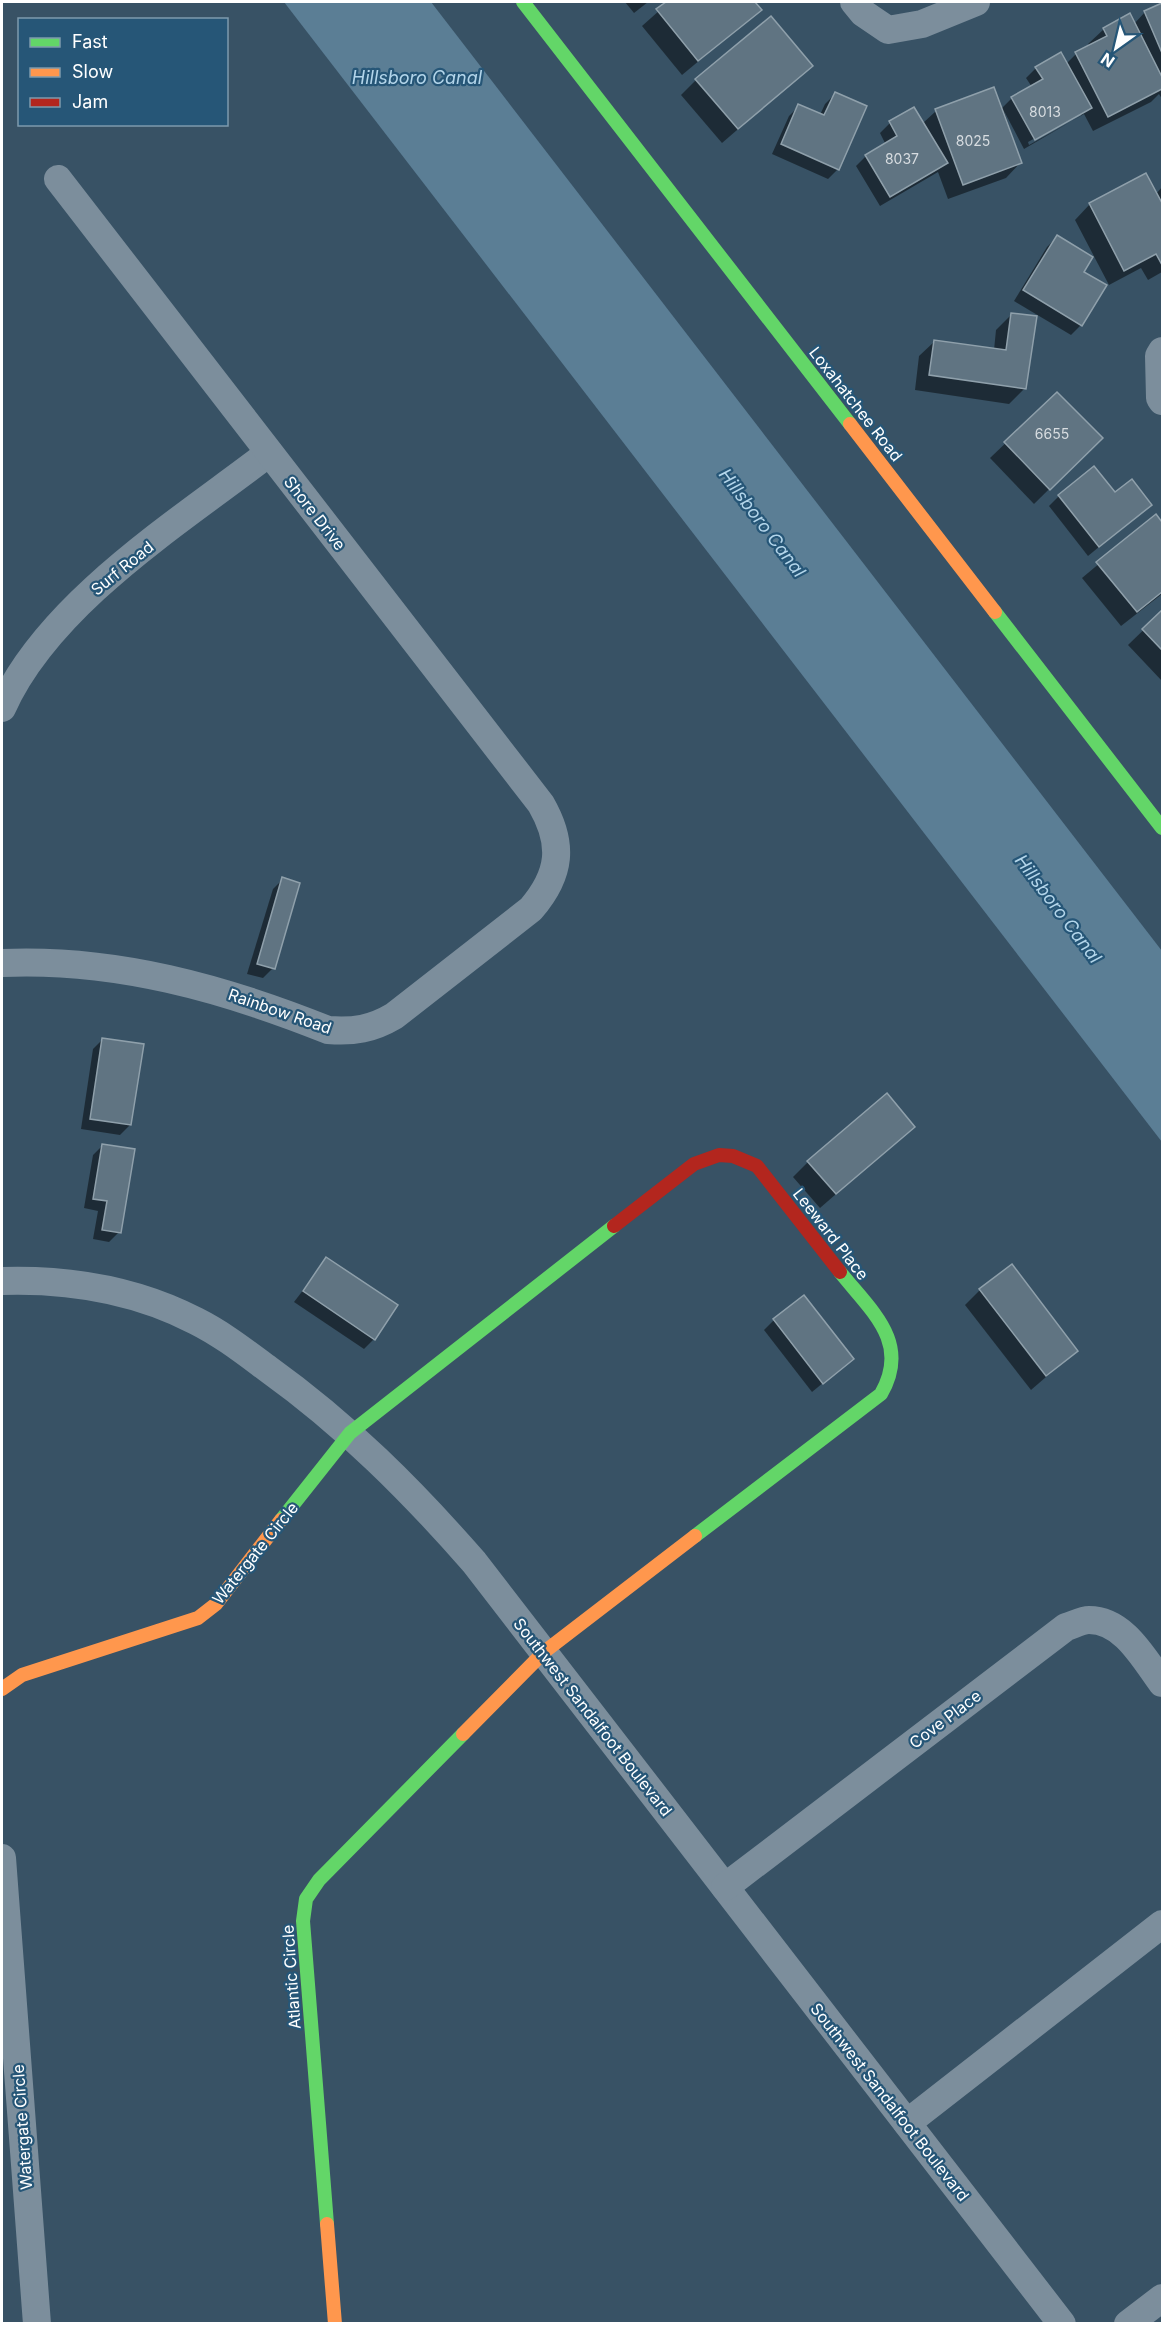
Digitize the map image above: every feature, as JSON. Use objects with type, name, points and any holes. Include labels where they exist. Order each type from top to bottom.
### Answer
[{"type":"street","name":"Loxahatchee Road","points":[[523,2],[1162,828]]},
{"type":"street","points":[[854,2],[863,14],[888,30],[922,24],[976,2]]},
{"type":"street","name":"Shore Drive","points":[[57,179],[541,804],[551,823],[556,854]]},
{"type":"street","points":[[1161,354],[1160,398],[1162,401]]},
{"type":"street","name":"Surf Road","points":[[2,708],[19,677],[70,612],[111,575],[269,453]]},
{"type":"street","name":"Rainbow Road","points":[[2,963],[81,965],[152,974],[205,986],[328,1030],[349,1032],[375,1027],[394,1016],[531,909],[546,892],[555,870],[556,854]]},
{"type":"street","name":"Leeward Place","points":[[350,1433],[694,1164],[716,1154],[735,1155],[757,1166],[885,1329],[894,1350],[893,1374],[881,1394],[544,1652]]},
{"type":"street","name":"Southwest Sandalfoot Boulevard","points":[[2,1281],[40,1280],[93,1286],[145,1300],[194,1320],[227,1339],[311,1400],[350,1433],[415,1495],[474,1562],[1062,2324]]},
{"type":"street","name":"Watergate Circle","points":[[2,1689],[22,1675],[198,1618],[216,1604],[350,1433]]},
{"type":"street","name":"Cove Place","points":[[725,1887],[1066,1627],[1089,1620],[1112,1625],[1129,1640],[1162,1683]]},
{"type":"street","name":"Atlantic Circle","points":[[335,2324],[303,1921],[306,1899],[319,1880],[544,1652]]},
{"type":"street","name":"Watergate Circle","points":[[2,1858],[37,2324]]},
{"type":"street","points":[[907,2123],[1162,1924]]},
{"type":"street","points":[[1128,2324],[1162,2298]]},
{"type":"water","name":"Hillsboro Canal","points":[[284,2],[431,2],[1162,951],[1162,1142]]},
{"type":"building","points":[[666,2],[755,2],[762,10],[698,61],[656,9]]},
{"type":"building","points":[[1162,3],[1162,53],[1144,11]]},
{"type":"building","points":[[1130,13],[1162,77],[1162,89],[1108,117],[1075,52],[1107,36],[1103,28]]},
{"type":"building","points":[[771,16],[813,66],[738,129],[695,79]]},
{"type":"building","points":[[1061,52],[1092,108],[1035,140],[1011,97],[1043,79],[1035,67]]},
{"type":"building","points":[[994,87],[1022,163],[963,185],[935,109]]},
{"type":"building","points":[[835,92],[867,106],[839,170],[781,144],[798,104],[824,115]]},
{"type":"building","points":[[914,107],[948,163],[890,197],[865,155],[897,136],[889,121]]},
{"type":"building","points":[[1146,173],[1162,203],[1162,265],[1156,254],[1124,271],[1089,203]]},
{"type":"building","points":[[1057,235],[1093,257],[1084,272],[1107,285],[1082,326],[1023,290]]},
{"type":"building","points":[[1011,313],[1037,316],[1026,389],[929,375],[934,340],[1006,350]]},
{"type":"building","points":[[1057,392],[1103,438],[1050,490],[1004,442]]},
{"type":"building","points":[[1094,466],[1115,492],[1132,479],[1152,505],[1099,547],[1058,495]]},
{"type":"building","points":[[1156,514],[1162,522],[1162,592],[1137,612],[1096,562]]},
{"type":"building","points":[[1162,610],[1162,650],[1142,629]]},
{"type":"building","points":[[282,877],[300,883],[275,969],[257,964]]},
{"type":"building","points":[[102,1038],[144,1044],[131,1125],[90,1119]]},
{"type":"building","points":[[887,1093],[915,1127],[836,1194],[807,1161]]},
{"type":"building","points":[[102,1144],[135,1149],[121,1233],[102,1230],[107,1201],[93,1199]]},
{"type":"building","points":[[326,1257],[398,1305],[375,1340],[303,1291]]},
{"type":"building","points":[[1012,1264],[1078,1351],[1046,1376],[979,1289]]},
{"type":"building","points":[[804,1295],[854,1359],[823,1384],[773,1319]]},
{"type":"traffic: fast","points":[[523,2],[850,424]]},
{"type":"traffic: fast","points":[[995,612],[1162,828]]},
{"type":"traffic: fast","points":[[281,1520],[350,1433],[614,1226]]},
{"type":"traffic: fast","points":[[695,1536],[881,1394],[889,1375],[892,1358],[889,1343],[875,1314],[840,1272]]},
{"type":"traffic: fast","points":[[327,2224],[303,1921],[306,1899],[319,1880],[463,1734]]},
{"type":"traffic: slow","points":[[850,424],[995,612]]},
{"type":"traffic: slow","points":[[2,1689],[22,1675],[198,1618],[216,1604],[281,1520]]},
{"type":"traffic: slow","points":[[463,1734],[544,1652],[695,1536]]},
{"type":"traffic: slow","points":[[327,2224],[335,2324]]},
{"type":"traffic: jam","points":[[614,1226],[694,1164],[719,1155],[733,1156],[757,1166],[840,1272]]}]
